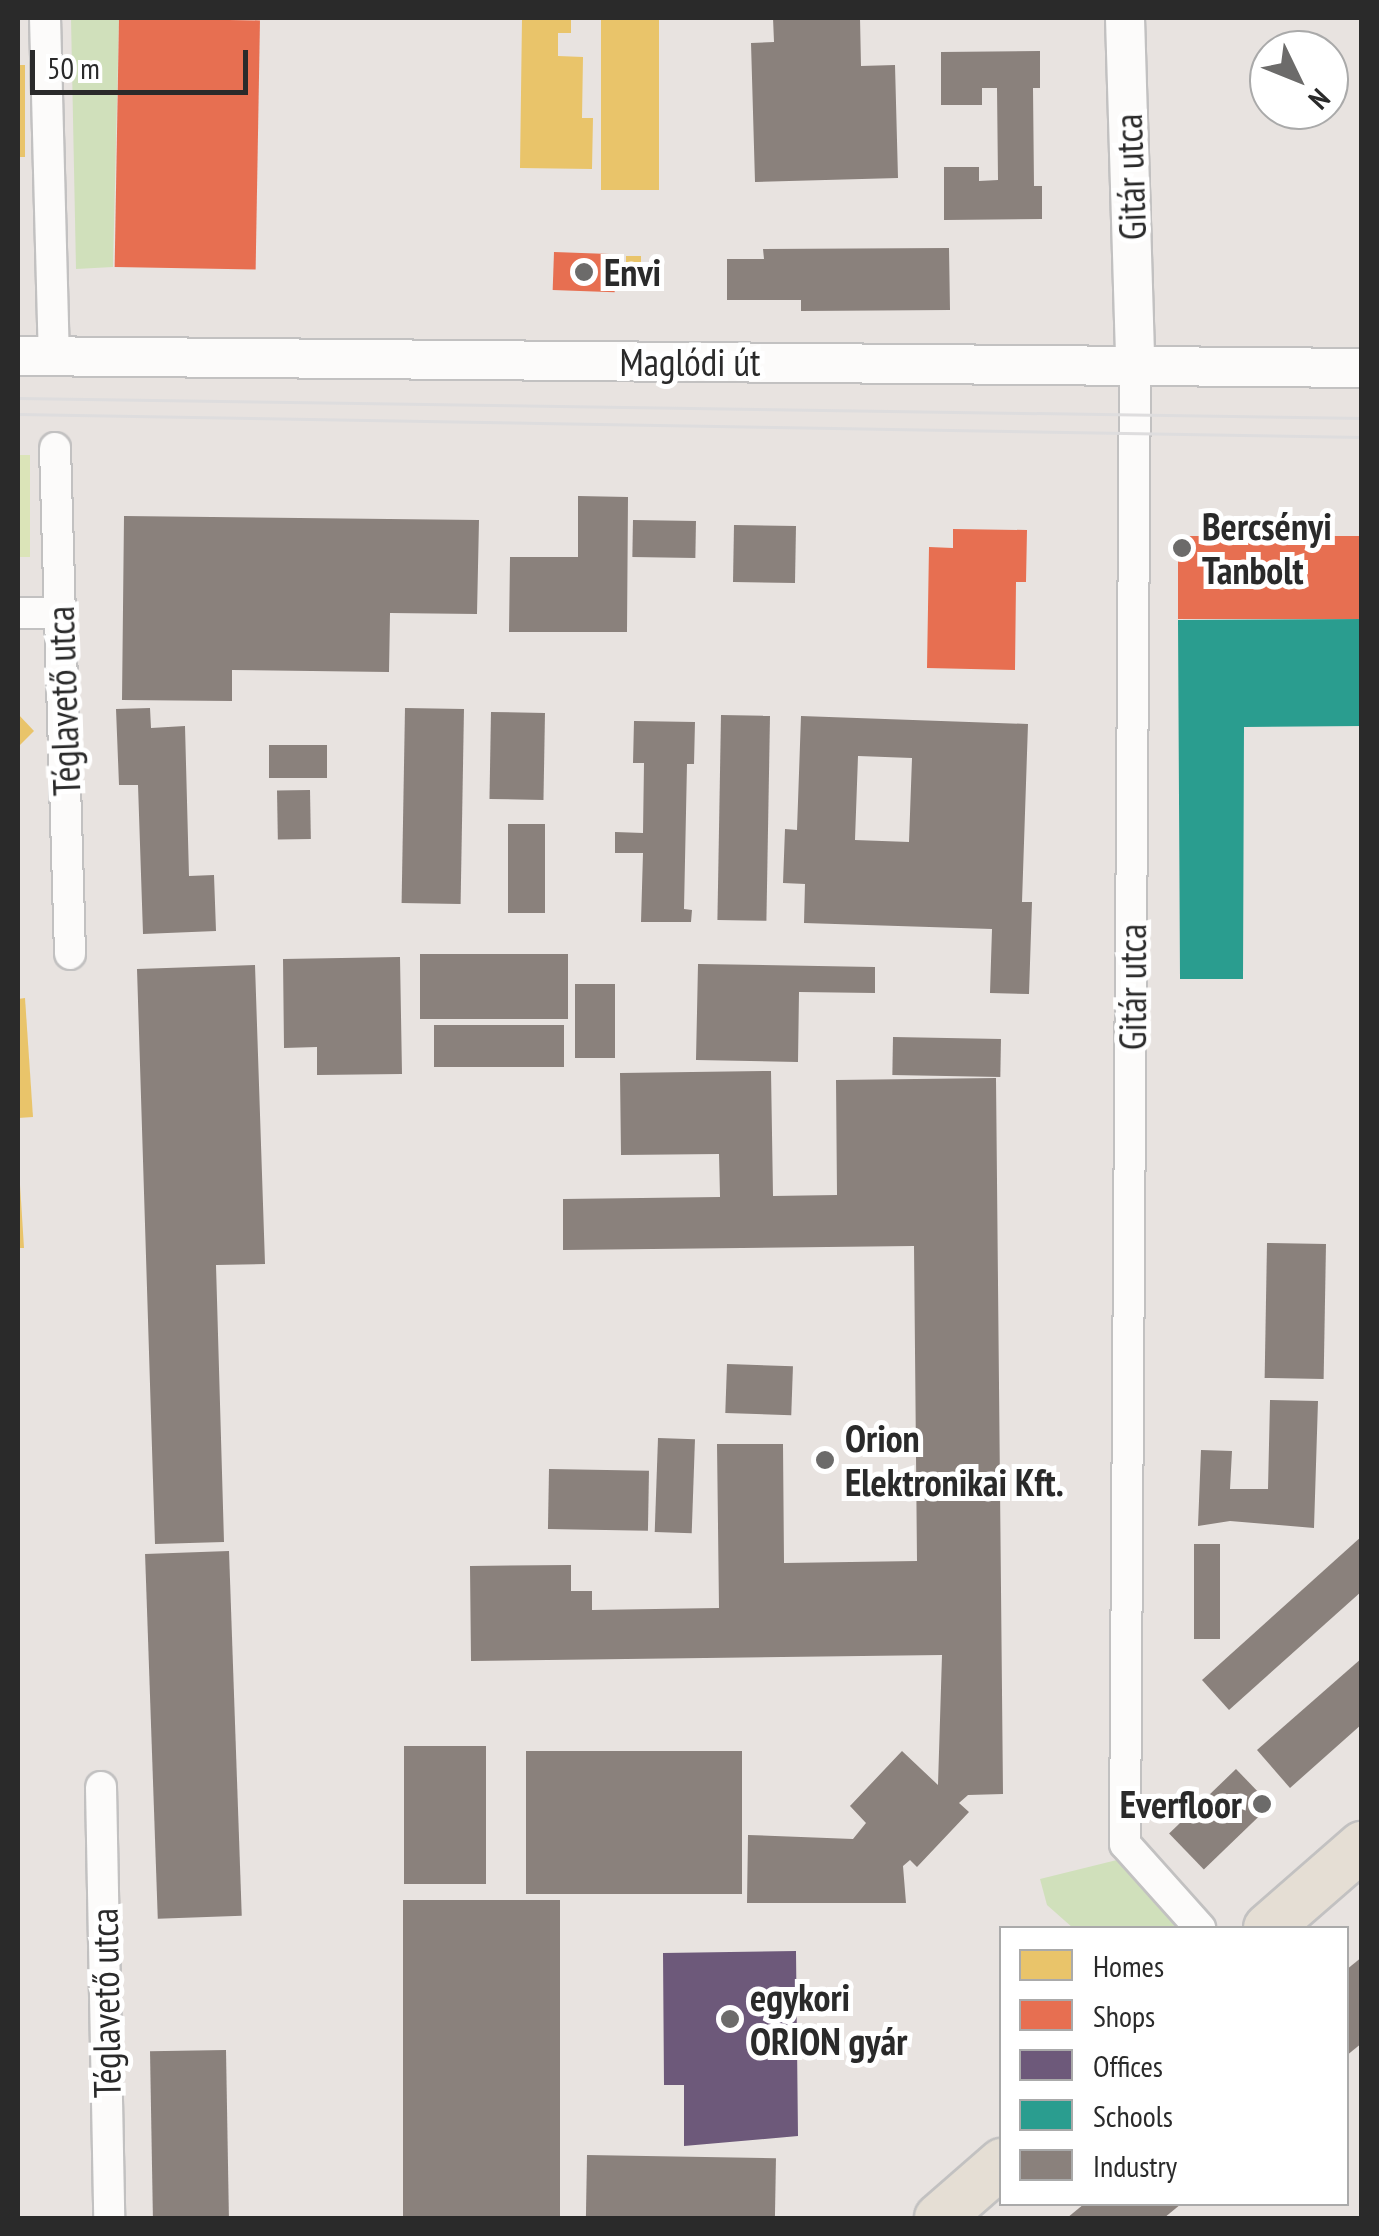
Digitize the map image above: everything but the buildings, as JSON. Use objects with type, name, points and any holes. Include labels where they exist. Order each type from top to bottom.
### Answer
[{"type":"main road","points":[[1270,1926],[1362,1846]]},
{"type":"main road","points":[[939,2218],[999,2167]]},
{"type":"street","points":[[36,357],[45,18]]},
{"type":"street","name":"Gitár utca","points":[[1125,18],[1135,365],[1125,1844],[1198,1926]]},
{"type":"street","name":"Maglódi út","points":[[36,357],[1362,368]]},
{"type":"street","name":"Téglavető utca","points":[[55,448],[70,954]]},
{"type":"street","points":[[18,613],[60,613]]},
{"type":"street","name":"Téglavető utca","points":[[100,1788],[109,2218]]},
{"type":"green space","points":[[71,18],[119,18],[113,267],[76,269]]},
{"type":"green space","points":[[18,455],[30,455],[30,557],[18,557]]},
{"type":"green space","points":[[1129,1857],[1186,1926],[1071,1926],[1047,1905],[1040,1879]]},
{"type":"tram line","points":[[18,398],[1362,418]]},
{"type":"tram line","points":[[18,414],[1362,437]]},
{"type":"place","name":"Envi","points":[[584,272]]},
{"type":"place","name":"Bercsényi Tanbolt","points":[[1182,548]]},
{"type":"place","name":"Orion Elektronikai Kft.","points":[[825,1460]]},
{"type":"place","name":"Everfloor","points":[[1262,1804]]},
{"type":"place","name":"egykori ORION gyár","points":[[730,2019]]}]
